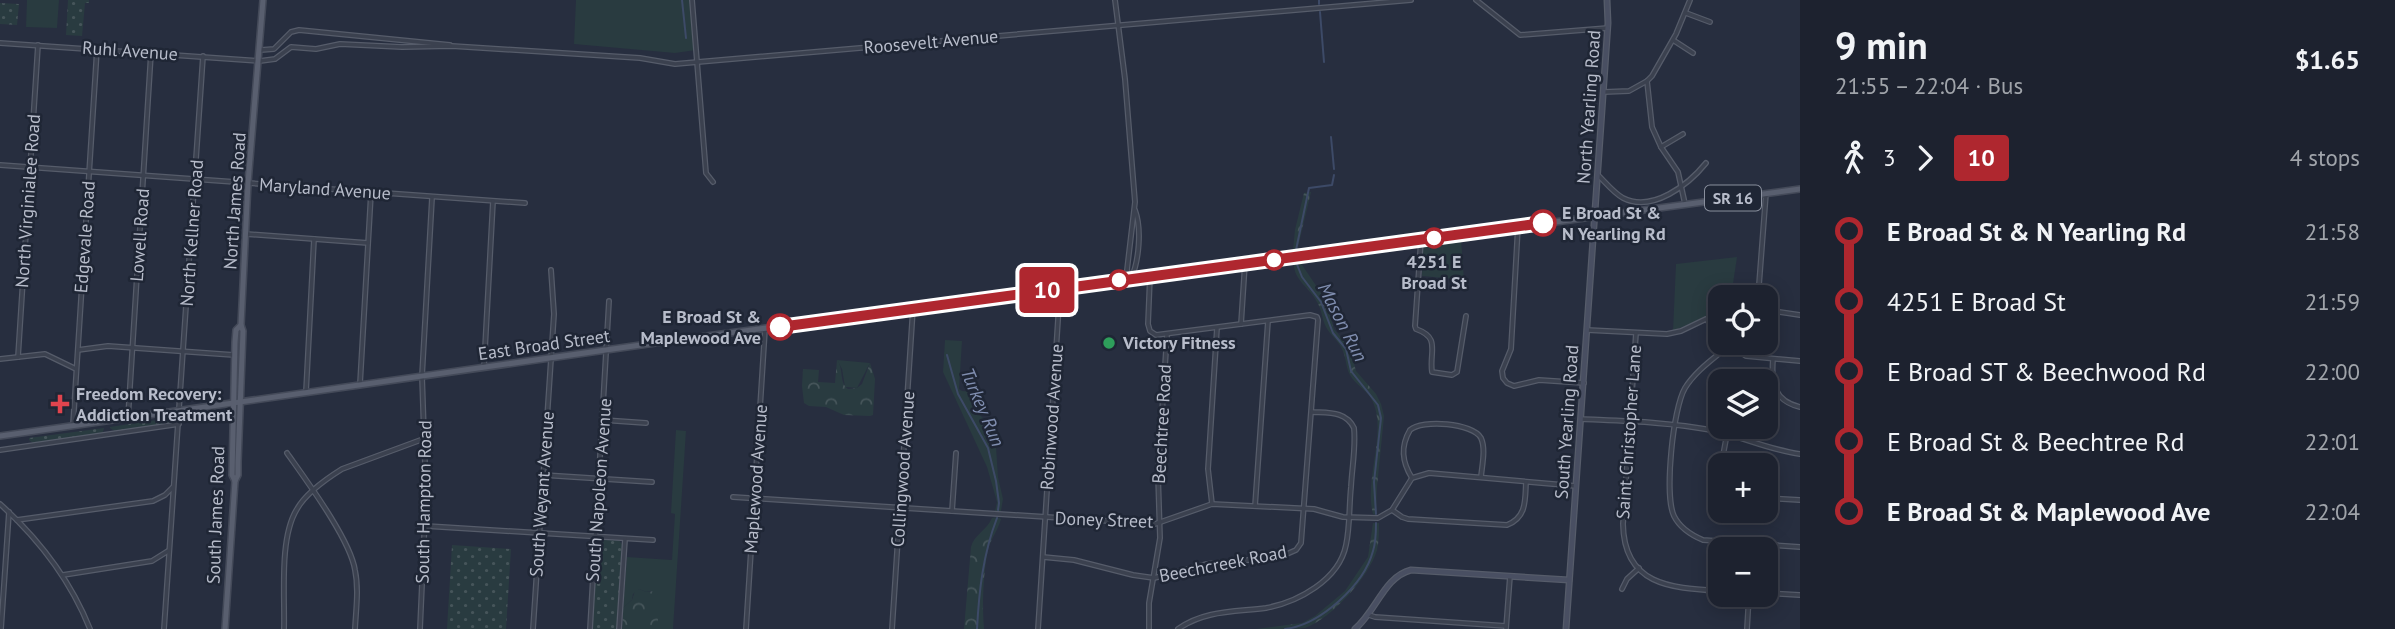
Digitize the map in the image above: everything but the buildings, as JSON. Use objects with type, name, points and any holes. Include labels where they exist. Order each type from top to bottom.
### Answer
[{"type":"main road","name":"North James Road","points":[[233,402],[234,355],[236,330],[241,325],[248,183],[263,0]]},
{"type":"main road","name":"East Broad Street","points":[[0,436],[360,384],[1800,188]]},
{"type":"main road","points":[[235,481],[238,475],[241,401],[241,325]]},
{"type":"main road","name":"South James Road","points":[[225,629],[235,481],[232,475],[233,402]]},
{"type":"street","points":[[692,0],[706,173],[713,182]]},
{"type":"street","points":[[1115,0],[1138,222],[1135,270],[1131,279]]},
{"type":"street","name":"Roosevelt Avenue","points":[[260,61],[275,59],[291,47],[316,49],[340,44],[452,46],[696,64],[1118,24],[1411,0]]},
{"type":"street","points":[[1476,0],[1520,36],[1608,29]]},
{"type":"street","name":"North Yearling Road","points":[[1595,216],[1608,29],[1607,0]]},
{"type":"street","points":[[1604,92],[1629,91],[1652,76],[1673,40],[1690,0]]},
{"type":"street","points":[[1686,13],[1710,22]]},
{"type":"street","name":"Roosevelt Avenue","points":[[261,50],[274,49],[291,32],[299,30],[452,46]]},
{"type":"street","points":[[1673,40],[1693,52]]},
{"type":"street","name":"Ruhl Avenue","points":[[0,43],[260,61]]},
{"type":"street","name":"North Virginialee Road","points":[[18,357],[38,46]]},
{"type":"street","name":"Edgevale Road","points":[[73,425],[97,49]]},
{"type":"street","name":"Lowell Road","points":[[128,418],[152,53]]},
{"type":"street","name":"North Kellner Road","points":[[164,629],[203,56]]},
{"type":"street","points":[[1647,81],[1650,121],[1661,147],[1678,172],[1685,204]]},
{"type":"street","points":[[1661,147],[1683,134]]},
{"type":"street","points":[[1598,175],[1623,197],[1632,201],[1664,197],[1694,177],[1706,163]]},
{"type":"street","name":"Maryland Avenue","points":[[0,165],[525,203]]},
{"type":"street","points":[[360,384],[371,193]]},
{"type":"street","points":[[1759,285],[1766,193]]},
{"type":"street","name":"South Hampton Road","points":[[420,629],[426,526],[426,438],[422,376],[432,197]]},
{"type":"street","points":[[484,367],[493,201]]},
{"type":"street","points":[[1131,279],[1127,270],[1135,210]]},
{"type":"street","name":"South Yearling Road","points":[[1566,629],[1595,216]]},
{"type":"street","points":[[1132,222],[1138,222]]},
{"type":"street","points":[[1518,226],[1511,349],[1502,371],[1503,378],[1514,386],[1539,380],[1584,383]]},
{"type":"street","points":[[246,234],[368,243]]},
{"type":"street","points":[[306,392],[314,239]]},
{"type":"street","points":[[1421,240],[1415,326],[1427,332],[1431,338],[1432,372],[1452,375],[1457,372],[1466,316]]},
{"type":"street","points":[[1129,247],[1137,248]]},
{"type":"street","points":[[1241,325],[1245,263]]},
{"type":"street","name":"South Weyant Avenue","points":[[533,629],[554,305],[551,270]]},
{"type":"street","points":[[1150,276],[1148,327],[1156,335],[1268,321],[1255,506]]},
{"type":"street","name":"Robinwood Avenue","points":[[1038,629],[1060,288]]},
{"type":"street","name":"South Napoleon Avenue","points":[[590,629],[609,301]]},
{"type":"street","name":"Collingwood Avenue","points":[[892,629],[914,308]]},
{"type":"street","points":[[1778,312],[1800,315]]},
{"type":"street","name":"Beechcreek Road","points":[[1043,557],[1074,560],[1154,578],[1207,564],[1270,558],[1293,552],[1299,547],[1303,540],[1319,323],[1317,317],[1310,315],[1268,321]]},
{"type":"street","points":[[1587,330],[1674,333],[1706,319],[1708,321]]},
{"type":"street","points":[[1212,504],[1208,469],[1217,328]]},
{"type":"street","name":"Maplewood Avenue","points":[[746,629],[765,329]]},
{"type":"street","name":"Saint Christopher Lane","points":[[1636,333],[1623,532],[1629,553],[1639,568]]},
{"type":"street","name":"Beechtree Road","points":[[1149,629],[1149,603],[1158,553],[1160,523],[1158,475],[1167,335]]},
{"type":"street","points":[[78,350],[97,346],[234,355]]},
{"type":"street","points":[[0,359],[45,354],[76,369]]},
{"type":"street","points":[[1708,541],[1694,536],[1679,524],[1672,510],[1670,494],[1679,400],[1687,385],[1717,355]]},
{"type":"street","points":[[1745,355],[1800,361]]},
{"type":"street","points":[[1773,359],[1775,390],[1784,401],[1800,407]]},
{"type":"street","points":[[1178,629],[1214,613],[1285,603],[1307,593],[1325,579],[1340,559],[1346,546],[1353,425],[1341,415],[1312,412]]},
{"type":"street","points":[[1581,419],[1708,431]]},
{"type":"street","points":[[603,420],[646,423]]},
{"type":"street","points":[[0,450],[179,424]]},
{"type":"street","points":[[1412,478],[1403,462],[1404,442],[1410,430],[1424,424],[1467,428],[1477,433],[1483,444],[1481,477]]},
{"type":"street","points":[[284,629],[286,554],[289,528],[296,510],[313,492],[342,470],[426,438]]},
{"type":"street","points":[[1742,439],[1800,454]]},
{"type":"street","points":[[286,453],[343,540],[353,561],[357,593],[355,629]]},
{"type":"street","points":[[952,511],[956,453]]},
{"type":"street","points":[[1526,482],[1523,512],[1517,520],[1507,525],[1408,519],[1392,510],[1412,478],[1429,472],[1576,486]]},
{"type":"street","points":[[543,475],[652,482]]},
{"type":"street","points":[[17,520],[153,500],[165,495],[174,486]]},
{"type":"street","name":"Doney Street","points":[[733,497],[1141,524],[1160,523],[1212,504],[1305,509],[1348,518],[1378,518],[1392,510]]},
{"type":"street","points":[[1778,499],[1800,500]]},
{"type":"street","points":[[0,504],[47,552],[63,575],[90,629]]},
{"type":"street","points":[[1,629],[9,512]]},
{"type":"street","points":[[426,526],[653,540]]},
{"type":"street","points":[[619,629],[625,538]]},
{"type":"street","points":[[1778,547],[1800,547]]},
{"type":"street","points":[[63,575],[152,561],[161,558],[170,550]]},
{"type":"street","points":[[1622,589],[1627,579],[1639,568],[1653,580],[1666,586],[1708,590]]},
{"type":"street","points":[[1355,629],[1369,615],[1391,581],[1406,571],[1417,569],[1569,580]]},
{"type":"street","points":[[1369,615],[1506,628],[1510,576]]},
{"type":"street","points":[[1778,594],[1800,595]]},
{"type":"street","points":[[1747,629],[1748,607]]},
{"type":"green space","points":[[27,0],[59,0],[57,28],[26,27]]},
{"type":"green space","points":[[68,0],[89,0],[89,3],[85,3],[82,36],[66,35]]},
{"type":"green space","points":[[576,0],[692,0],[696,50],[675,53],[574,44]]},
{"type":"green space","points":[[0,3],[19,4],[17,25],[0,24]]},
{"type":"green space","points":[[1311,192],[1297,251],[1293,251],[1304,193]]},
{"type":"green space","points":[[1461,239],[1464,280],[1422,276],[1423,245]]},
{"type":"green space","points":[[1737,257],[1733,285],[1708,285],[1708,316],[1673,331],[1676,264]]},
{"type":"green space","points":[[1294,262],[1300,262],[1325,299],[1334,329],[1350,348],[1356,371],[1381,404],[1384,416],[1376,515],[1373,514],[1371,500],[1378,428],[1373,402],[1350,375],[1342,349],[1326,327],[1314,297],[1296,274]]},
{"type":"green space","points":[[945,340],[962,341],[959,389],[979,392],[980,415],[995,431],[998,477],[1003,499],[1001,511],[995,511],[997,502],[987,467],[943,372]]},
{"type":"green space","points":[[837,360],[870,363],[857,388],[845,387],[842,369]]},
{"type":"green space","points":[[837,360],[843,383],[848,389],[862,384],[870,363],[875,379],[873,415],[844,415],[826,407],[804,403],[803,369],[819,370],[818,382],[835,383]]},
{"type":"green space","points":[[170,418],[170,423],[116,432],[110,428],[110,427]]},
{"type":"green space","points":[[104,428],[99,435],[34,444],[29,440],[29,438]]},
{"type":"green space","points":[[676,430],[686,431],[673,629],[658,629],[658,595],[639,589],[623,608],[627,557],[672,560],[675,514],[671,513]]},
{"type":"green space","points":[[992,518],[1001,519],[989,546],[985,569],[984,629],[964,629],[971,547]]},
{"type":"green space","points":[[1373,523],[1379,523],[1379,526],[1378,547],[1373,561],[1358,584],[1338,606],[1305,628],[1256,629],[1302,623],[1315,616],[1345,591],[1368,557]]},
{"type":"green space","points":[[601,539],[619,540],[623,546],[617,629],[592,629],[597,542]]},
{"type":"green space","points":[[452,545],[511,549],[506,629],[447,629]]},
{"type":"green space","points":[[639,589],[646,592],[655,591],[658,595],[658,629],[622,629],[623,608]]},
{"type":"waterway","name":"Turkey Run","points":[[682,0],[686,38]]},
{"type":"waterway","name":"Mason Run","points":[[1320,12],[1324,62]]},
{"type":"waterway","name":"Mason Run","points":[[1331,137],[1334,169]]},
{"type":"waterway","name":"Mason Run","points":[[1296,250],[1309,188],[1332,185],[1334,175]]},
{"type":"waterway","name":"Mason Run","points":[[1296,262],[1302,277],[1321,302],[1333,333],[1346,349],[1351,371],[1378,405],[1381,418],[1374,482],[1376,514]]},
{"type":"waterway","name":"Turkey Run","points":[[947,355],[958,394],[988,448],[996,481],[998,510]]},
{"type":"waterway","name":"Turkey Run","points":[[977,629],[982,573],[997,518]]},
{"type":"waterway","name":"Mason Run","points":[[1285,629],[1298,626],[1326,612],[1350,590],[1368,564],[1375,544],[1376,523]]},
{"type":"bus line","name":"10","points":[[780,327],[1543,223]]},
{"type":"place","name":"E Broad St & N Yearling Rd","points":[[1543,223]]},
{"type":"place","name":"4251 E Broad St","points":[[1434,238]]},
{"type":"place","name":"E Broad St & Maplewood Ave","points":[[780,327]]},
{"type":"place","name":"Victory Fitness","points":[[1109,343]]},
{"type":"place","name":"Freedom Recovery: Addiction Treatment","points":[[60,404]]}]
